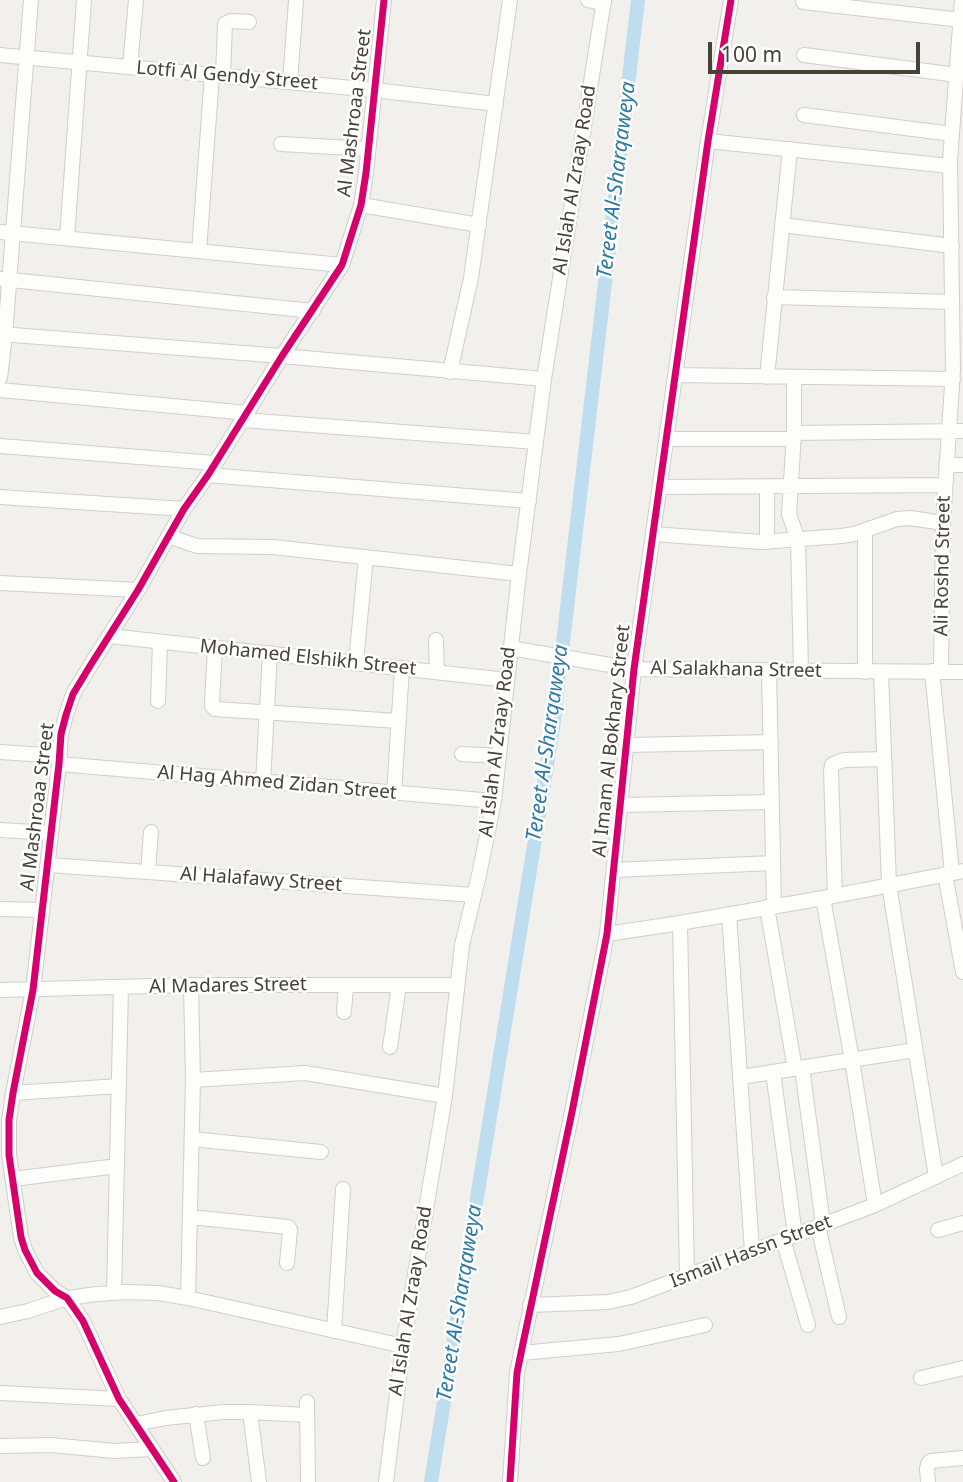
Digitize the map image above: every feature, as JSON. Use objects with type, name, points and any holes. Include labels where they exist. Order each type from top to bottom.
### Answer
[{"type":"street","points":[[0,378],[7,232],[31,0]]},
{"type":"street","points":[[67,239],[84,0]]},
{"type":"street","points":[[130,67],[136,0]]},
{"type":"street","points":[[290,82],[296,0]]},
{"type":"street","points":[[373,0],[384,0]]},
{"type":"street","name":"Al Mashroaa Street","points":[[174,1482],[119,1399],[83,1321],[66,1298],[37,1273],[21,1237],[9,1154],[9,1131],[13,1093],[33,990],[61,734],[73,694],[138,590],[184,509],[342,265],[361,205],[384,0]]},
{"type":"street","points":[[450,372],[471,278],[510,0]]},
{"type":"street","points":[[588,0],[604,1]]},
{"type":"street","name":"Al Imam Al Bokhary Street","points":[[510,1482],[517,1373],[607,934],[634,669],[730,0]]},
{"type":"street","name":"Ali Roshd Street","points":[[962,0],[952,134],[958,220],[952,246],[956,431],[946,465],[937,671],[963,972]]},
{"type":"street","name":"Al Islah Al Zraay Road","points":[[386,1482],[403,1346],[445,1096],[462,945],[480,875],[494,801],[510,648],[544,379],[604,1]]},
{"type":"street","points":[[803,2],[961,20]]},
{"type":"street","points":[[199,251],[225,24],[230,21],[249,22]]},
{"type":"street","name":"Lotfi Al Gendy Street","points":[[0,55],[496,104]]},
{"type":"street","points":[[804,55],[957,75]]},
{"type":"street","points":[[804,115],[952,134]]},
{"type":"street","points":[[708,141],[955,162]]},
{"type":"street","points":[[281,144],[368,149]]},
{"type":"street","points":[[767,376],[790,149]]},
{"type":"street","points":[[361,205],[479,225]]},
{"type":"street","points":[[782,225],[952,246]]},
{"type":"street","points":[[7,232],[342,265]]},
{"type":"street","points":[[5,279],[313,311]]},
{"type":"street","points":[[774,297],[952,302]]},
{"type":"street","points":[[3,335],[544,379]]},
{"type":"street","points":[[675,375],[794,377],[956,373]]},
{"type":"street","points":[[794,377],[789,514],[798,540],[802,671]]},
{"type":"street","points":[[0,390],[245,416],[536,442]]},
{"type":"street","points":[[666,439],[956,431]]},
{"type":"street","points":[[0,446],[528,501]]},
{"type":"street","points":[[946,465],[963,465]]},
{"type":"street","points":[[660,487],[945,485]]},
{"type":"street","points":[[767,542],[768,487]]},
{"type":"street","points":[[0,497],[184,509]]},
{"type":"street","points":[[653,534],[767,542],[842,537],[897,519],[910,518],[943,523]]},
{"type":"street","points":[[865,531],[865,672]]},
{"type":"street","points":[[168,536],[197,546],[273,547],[519,574]]},
{"type":"street","points":[[356,662],[366,557]]},
{"type":"street","points":[[0,583],[138,590]]},
{"type":"street","name":"Mohamed Elshikh Street","points":[[110,636],[507,680]]},
{"type":"street","points":[[436,640],[438,672]]},
{"type":"street","points":[[158,701],[160,642]]},
{"type":"street","points":[[215,648],[212,706],[219,710],[398,721]]},
{"type":"street","name":"Al Salakhana Street","points":[[510,648],[634,669],[963,672]]},
{"type":"street","points":[[263,782],[270,653]]},
{"type":"street","points":[[394,793],[402,668]]},
{"type":"street","points":[[769,671],[773,863],[771,907],[798,1068],[820,1225],[839,1317]]},
{"type":"street","points":[[881,672],[889,885],[936,1177]]},
{"type":"street","points":[[627,745],[771,742]]},
{"type":"street","name":"Al Hag Ahmed Zidan Street","points":[[0,752],[263,782],[494,801]]},
{"type":"street","points":[[462,754],[499,756]]},
{"type":"street","points":[[875,1205],[829,897],[831,771],[832,765],[838,762],[884,759]]},
{"type":"street","points":[[621,805],[772,802]]},
{"type":"street","points":[[0,830],[51,833]]},
{"type":"street","points":[[148,872],[151,832]]},
{"type":"street","points":[[614,870],[773,863]]},
{"type":"street","name":"Al Halafawy Street","points":[[48,865],[474,895]]},
{"type":"street","points":[[607,934],[954,873]]},
{"type":"street","points":[[0,909],[42,910]]},
{"type":"street","points":[[729,914],[752,1251]]},
{"type":"street","points":[[680,923],[687,1277]]},
{"type":"street","points":[[188,1298],[193,1080],[191,985]]},
{"type":"street","name":"Al Madares Street","points":[[0,990],[191,985],[457,985]]},
{"type":"street","points":[[344,1012],[346,985]]},
{"type":"street","points":[[390,1047],[399,985]]},
{"type":"street","points":[[114,1293],[121,987]]},
{"type":"street","points":[[741,1077],[915,1050]]},
{"type":"street","points":[[773,1072],[789,1237],[808,1325]]},
{"type":"street","points":[[193,1080],[305,1073],[445,1096]]},
{"type":"street","points":[[13,1093],[119,1086]]},
{"type":"street","points":[[192,1139],[321,1152]]},
{"type":"street","name":"Ismail Hassn Street","points":[[530,1305],[620,1300],[875,1205],[963,1164]]},
{"type":"street","points":[[13,1179],[117,1166]]},
{"type":"street","points":[[334,1331],[343,1189]]},
{"type":"street","points":[[190,1217],[288,1227],[287,1263]]},
{"type":"street","points":[[937,1230],[963,1223]]},
{"type":"street","points":[[0,1317],[66,1298],[114,1293],[158,1293],[403,1346]]},
{"type":"street","points":[[521,1353],[620,1344],[705,1325]]},
{"type":"street","points":[[921,1378],[963,1368]]},
{"type":"street","points":[[0,1393],[119,1399]]},
{"type":"street","points":[[136,1424],[196,1415],[307,1409],[308,1482]]},
{"type":"street","points":[[250,1412],[259,1482]]},
{"type":"street","points":[[196,1415],[203,1458]]},
{"type":"street","points":[[0,1446],[51,1445],[114,1451],[152,1449]]},
{"type":"street","points":[[928,1482],[927,1469],[932,1461],[963,1458]]},
{"type":"waterway","name":"Tereet Al-Sharqaweya","points":[[431,1482],[553,728],[638,0]]},
{"type":"cycle path","points":[[174,1482],[119,1399],[83,1321],[67,1298],[55,1291],[37,1273],[21,1237],[9,1155],[9,1120],[33,990],[61,734],[73,694],[138,590],[184,509],[342,265],[361,205],[384,0]]},
{"type":"cycle path","points":[[510,1482],[517,1373],[607,934],[634,669],[708,141],[731,0]]}]
